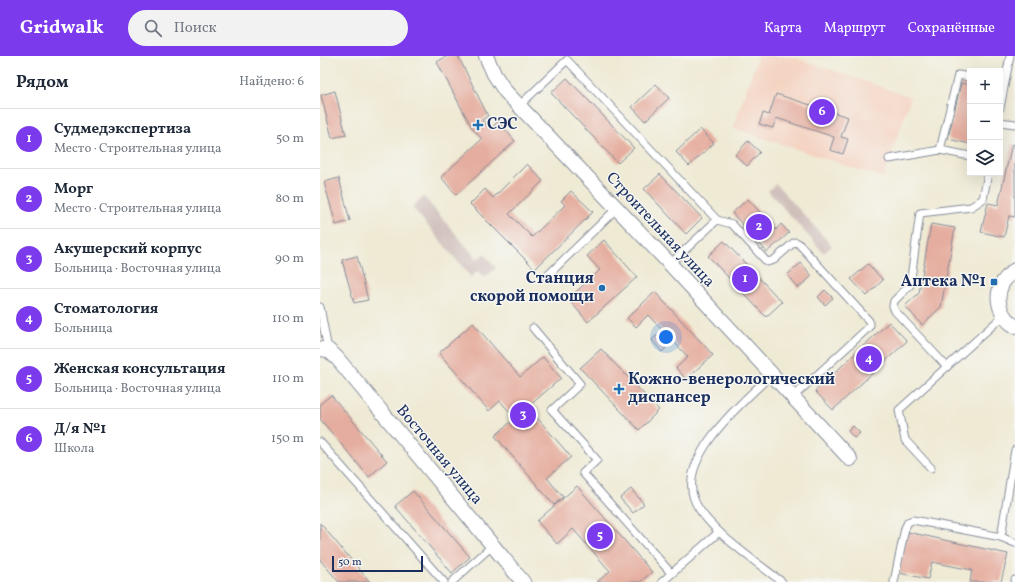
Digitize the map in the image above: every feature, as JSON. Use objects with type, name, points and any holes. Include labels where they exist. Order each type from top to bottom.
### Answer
[{"type":"street","name":"Строительная улица","points":[[486,56],[494,74],[505,91],[670,264],[850,459]]},
{"type":"street","points":[[1015,270],[1007,276],[1001,285],[998,295],[999,306],[1003,316],[1010,324],[1015,326]]},
{"type":"street","name":"Восточная улица","points":[[324,349],[336,358],[523,582]]},
{"type":"lane","points":[[1003,81],[1010,56]]},
{"type":"lane","points":[[519,106],[567,60],[717,220],[732,224],[767,262],[774,260],[795,242],[798,243],[869,321],[870,325],[793,398]]},
{"type":"lane","points":[[940,150],[958,75],[967,77]]},
{"type":"lane","points":[[1003,122],[1015,124]]},
{"type":"lane","points":[[890,159],[940,150],[967,155]]},
{"type":"lane","points":[[947,367],[895,311],[893,306],[894,300],[910,285],[920,213],[971,207],[983,199],[987,176]]},
{"type":"lane","points":[[546,277],[616,209]]},
{"type":"lane","points":[[670,264],[717,220]]},
{"type":"lane","points":[[320,307],[324,349]]},
{"type":"lane","points":[[931,468],[905,440],[899,410],[1003,316]]},
{"type":"lane","points":[[533,328],[580,384],[552,410],[597,460],[583,472],[671,574]]},
{"type":"lane","points":[[772,374],[718,427],[694,470],[691,485],[694,500],[703,514],[719,532],[782,582]]},
{"type":"lane","points":[[320,442],[444,582]]},
{"type":"lane","points":[[1001,537],[1015,450]]},
{"type":"lane","points":[[894,582],[904,528],[908,522],[913,520],[1001,537],[1015,543]]},
{"type":"lane","points":[[662,582],[719,532]]},
{"type":"lane","points":[[452,582],[492,546]]},
{"type":"shaded area","points":[[758,56],[790,56],[911,97],[883,178],[733,128]]},
{"type":"shaded area","points":[[776,184],[832,246],[824,253],[768,191]]},
{"type":"shaded area","points":[[424,197],[477,259],[484,254],[496,268],[484,278],[478,271],[471,277],[412,207]]},
{"type":"building","name":"СЭС","points":[[447,56],[458,56],[488,116],[482,120],[491,129],[498,121],[515,141],[456,195],[441,177],[482,139],[472,128],[437,62]]},
{"type":"building","points":[[567,78],[634,148],[618,163],[551,93]]},
{"type":"building","points":[[961,83],[967,84],[967,143],[948,139]]},
{"type":"building","points":[[656,84],[669,98],[645,121],[632,107]]},
{"type":"building","points":[[335,91],[346,135],[332,138],[321,95]]},
{"type":"building","points":[[776,94],[848,117],[841,137],[848,139],[843,154],[830,150],[834,137],[776,118],[773,128],[759,124],[763,113],[769,115]]},
{"type":"building","points":[[700,129],[714,143],[689,166],[676,152]]},
{"type":"building","points":[[748,141],[760,152],[747,166],[735,155]]},
{"type":"building","points":[[1012,144],[1015,145],[1015,217],[1009,216],[1004,237],[981,232],[988,203],[998,205]]},
{"type":"building","points":[[527,164],[543,181],[509,214],[532,237],[565,205],[561,201],[571,191],[593,212],[535,269],[470,204],[485,189],[493,198]]},
{"type":"building","points":[[660,174],[702,218],[686,234],[644,189]]},
{"type":"building","points":[[339,178],[350,221],[336,225],[324,182]]},
{"type":"building","points":[[748,199],[776,230],[781,224],[789,233],[767,252],[732,213]]},
{"type":"building","points":[[931,224],[955,228],[941,307],[922,325],[905,306],[919,293]]},
{"type":"building","name":"Станция скорой помощи","points":[[604,240],[637,277],[588,322],[568,299],[600,270],[587,256]]},
{"type":"building","points":[[724,241],[782,302],[766,317],[708,256]]},
{"type":"building","points":[[357,256],[368,300],[354,303],[342,260]]},
{"type":"building","points":[[801,263],[812,276],[798,288],[787,275]]},
{"type":"building","points":[[868,264],[883,280],[867,296],[851,279]]},
{"type":"building","points":[[825,290],[833,298],[825,305],[818,297]]},
{"type":"building","points":[[655,292],[713,355],[686,379],[676,368],[688,357],[673,341],[662,352],[652,340],[662,330],[648,315],[636,327],[627,318]]},
{"type":"building","points":[[889,322],[907,341],[833,410],[815,391]]},
{"type":"building","points":[[473,323],[520,377],[543,357],[561,378],[528,407],[571,457],[547,478],[563,497],[554,505],[495,436],[515,418],[500,401],[489,411],[439,353]]},
{"type":"building","name":"Кожно-венерологический диспансер","points":[[601,349],[659,410],[639,430],[580,368]]},
{"type":"building","points":[[331,395],[387,461],[369,477],[320,419],[320,404]]},
{"type":"building","points":[[853,426],[860,433],[854,438],[848,431]]},
{"type":"building","points":[[577,486],[652,572],[640,582],[597,582],[610,571],[573,529],[557,544],[537,521]]},
{"type":"building","points":[[631,489],[644,504],[633,513],[620,498]]},
{"type":"building","points":[[413,491],[470,557],[452,573],[395,506]]},
{"type":"building","points":[[320,523],[370,582],[339,582],[320,560]]},
{"type":"building","points":[[908,532],[1008,554],[1001,582],[970,582],[972,570],[932,562],[928,579],[899,573]]},
{"type":"place","name":"Д/я №1","points":[[822,112]]},
{"type":"place","name":"СЭС","points":[[478,125]]},
{"type":"place","name":"Морг","points":[[759,227]]},
{"type":"place","name":"Судмедэкспертиза","points":[[745,279]]},
{"type":"place","name":"Аптека №1","points":[[994,282]]},
{"type":"place","name":"Станция скорой помощи","points":[[602,288]]},
{"type":"place","name":"Стоматология","points":[[869,359]]},
{"type":"place","name":"Кожно-венерологический диспансер","points":[[619,389]]},
{"type":"place","name":"Акушерский корпус","points":[[523,415]]},
{"type":"place","name":"Женская консультация","points":[[600,536]]}]
